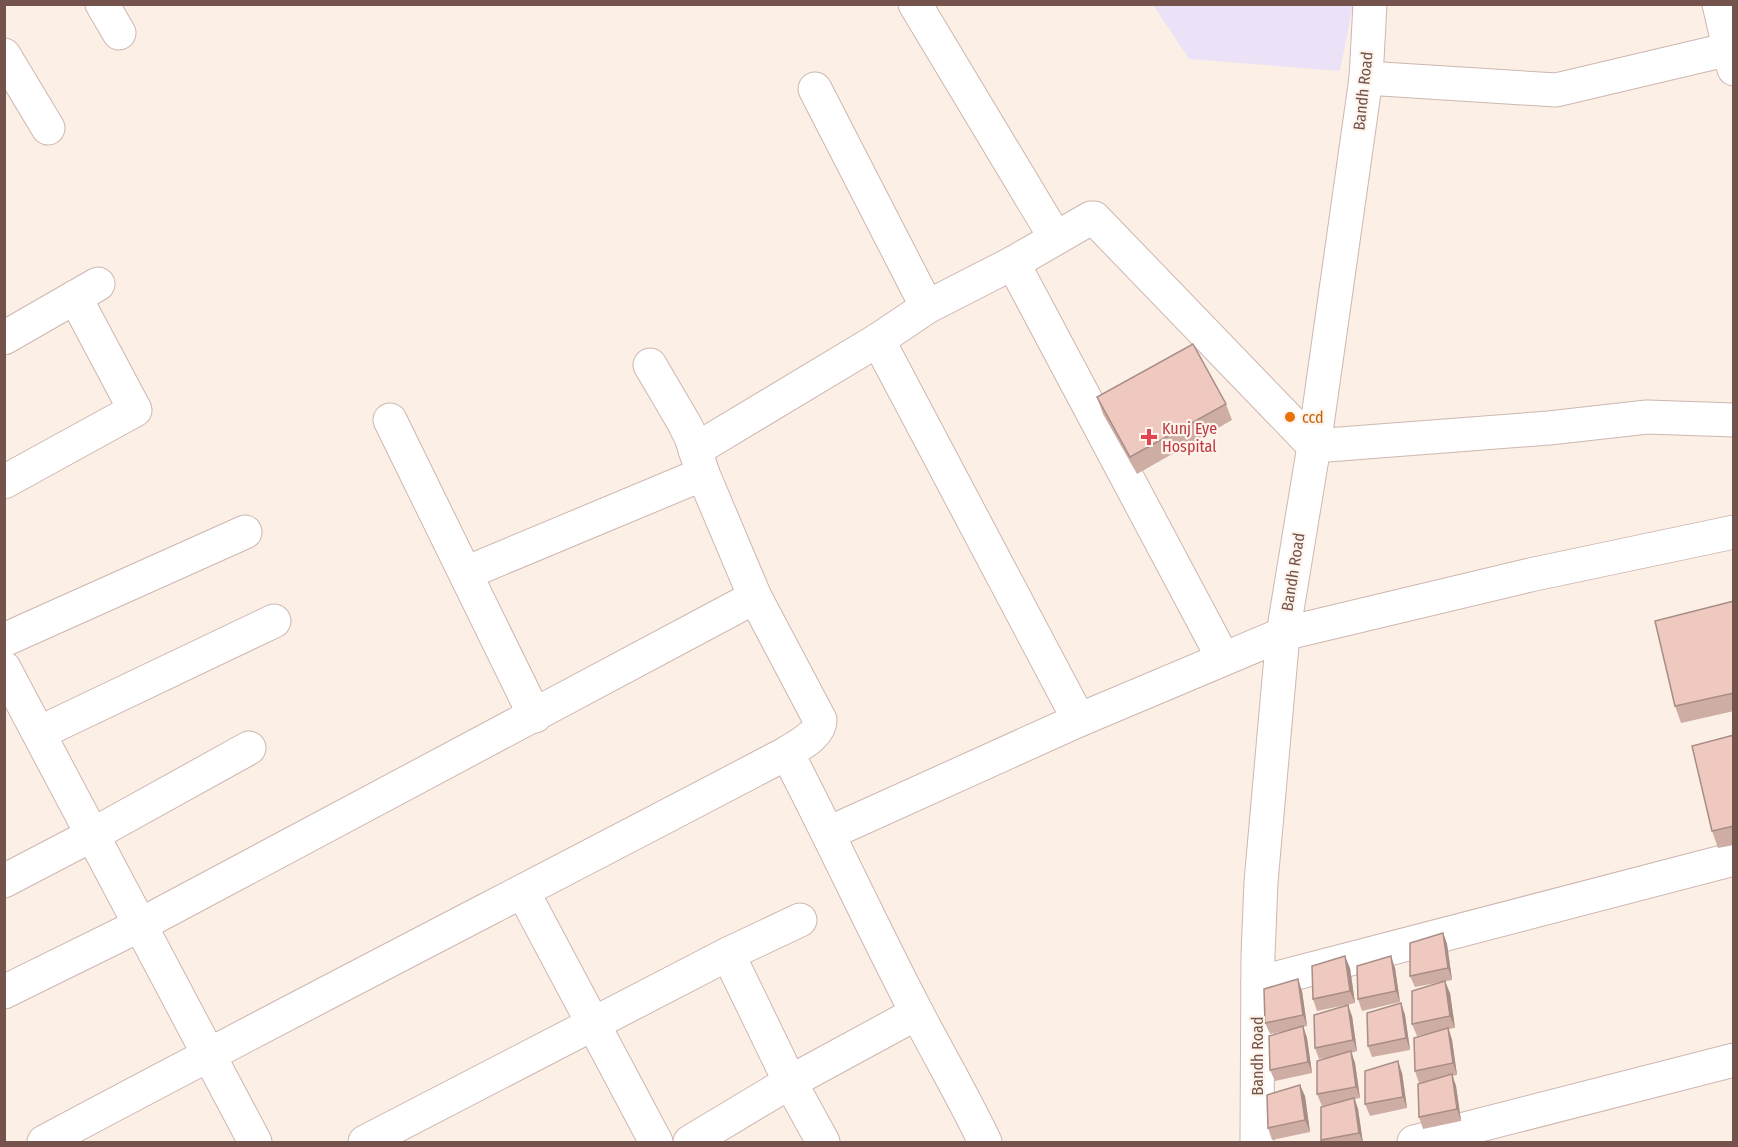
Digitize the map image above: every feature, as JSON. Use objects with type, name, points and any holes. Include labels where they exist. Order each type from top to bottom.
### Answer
[{"type":"street","points":[[102,4],[119,33]]},
{"type":"street","points":[[915,4],[1055,237]]},
{"type":"street","name":"Bandh Road","points":[[1257,1143],[1261,882],[1283,634],[1314,446],[1366,78],[1370,4]]},
{"type":"street","points":[[1366,78],[1556,90],[1732,56],[1719,4]]},
{"type":"street","points":[[4,55],[48,128]]},
{"type":"street","points":[[815,89],[927,307]]},
{"type":"street","points":[[466,573],[699,462],[927,307],[1013,263],[1088,219],[1094,219],[1314,446],[1549,428],[1647,417],[1734,420]]},
{"type":"street","points":[[1013,263],[1223,658]]},
{"type":"street","points":[[4,482],[135,410],[87,291],[5,336]]},
{"type":"street","points":[[878,340],[1079,720]]},
{"type":"street","points":[[44,1143],[208,1054],[787,753],[816,733],[820,720],[755,597],[684,423],[651,365]]},
{"type":"street","points":[[390,420],[535,716]]},
{"type":"street","points":[[4,640],[245,532]]},
{"type":"street","points":[[829,833],[1079,720],[1283,634],[1530,575],[1734,532]]},
{"type":"street","points":[[4,992],[140,925],[755,597]]},
{"type":"street","points":[[39,733],[274,621]]},
{"type":"street","points":[[4,668],[255,1143]]},
{"type":"street","points":[[4,882],[249,748]]},
{"type":"street","points":[[787,753],[985,1143]]},
{"type":"street","points":[[1258,983],[1734,859]]},
{"type":"street","points":[[523,892],[656,1143]]},
{"type":"street","points":[[365,1143],[729,954],[800,920]]},
{"type":"street","points":[[729,954],[790,1082],[823,1143]]},
{"type":"street","points":[[690,1143],[790,1082],[917,1013]]},
{"type":"street","points":[[1414,1143],[1734,1060]]},
{"type":"shaded area","points":[[1153,5],[1353,5],[1340,71],[1189,59]]},
{"type":"building","points":[[1193,344],[1226,404],[1130,457],[1097,397]]},
{"type":"building","points":[[1734,601],[1734,693],[1675,706],[1655,621]]},
{"type":"building","points":[[1734,735],[1734,826],[1712,831],[1692,746]]},
{"type":"building","points":[[1443,933],[1448,968],[1410,976],[1410,943]]},
{"type":"building","points":[[1345,956],[1350,991],[1313,999],[1312,966]]},
{"type":"building","points":[[1391,956],[1396,991],[1358,999],[1357,966]]},
{"type":"building","points":[[1298,979],[1303,1015],[1265,1023],[1264,989]]},
{"type":"building","points":[[1445,981],[1450,1016],[1412,1024],[1412,991]]},
{"type":"building","points":[[1401,1003],[1406,1038],[1368,1046],[1367,1013]]},
{"type":"building","points":[[1348,1005],[1353,1040],[1315,1048],[1314,1015]]},
{"type":"building","points":[[1303,1026],[1308,1062],[1270,1070],[1269,1036]]},
{"type":"building","points":[[1448,1028],[1453,1063],[1415,1071],[1414,1038]]},
{"type":"building","points":[[1351,1051],[1356,1087],[1317,1094],[1317,1061]]},
{"type":"building","points":[[1398,1061],[1403,1097],[1365,1104],[1365,1071]]},
{"type":"building","points":[[1452,1074],[1457,1109],[1419,1117],[1418,1084]]},
{"type":"building","points":[[1300,1085],[1305,1120],[1268,1128],[1267,1095]]},
{"type":"building","points":[[1354,1098],[1359,1133],[1321,1140],[1321,1107]]},
{"type":"place","name":"ccd","points":[[1290,417]]},
{"type":"place","name":"Kunj Eye Hospital","points":[[1149,437]]}]
